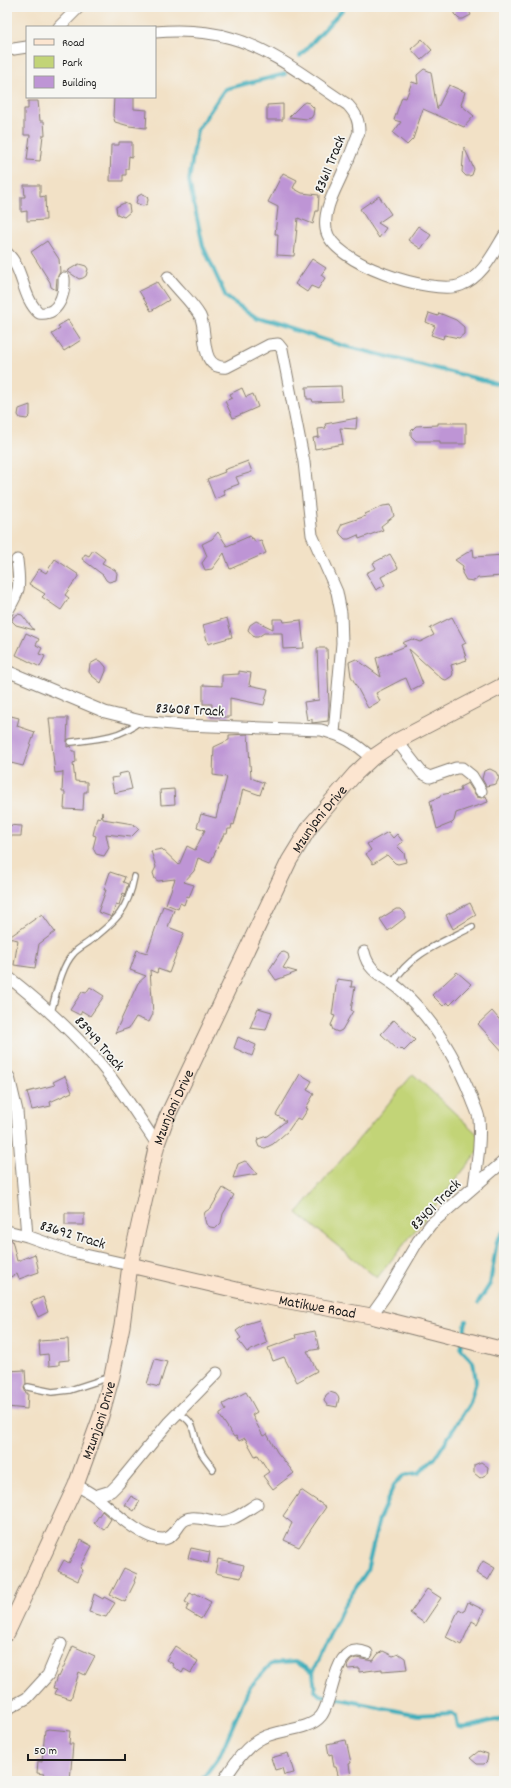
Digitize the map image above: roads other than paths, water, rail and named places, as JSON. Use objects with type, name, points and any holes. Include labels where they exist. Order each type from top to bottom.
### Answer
[{"type":"main road","name":"Mzunjani Drive","points":[[7,1633],[76,1485],[101,1416],[112,1376],[122,1326],[130,1265],[157,1144],[166,1119],[288,861],[311,825],[355,774],[372,758],[397,741],[504,685]]},
{"type":"main road","name":"Matikwe Road","points":[[130,1265],[262,1296],[371,1316],[499,1348]]},
{"type":"street","points":[[59,26],[79,7]]},
{"type":"street","name":"83611 Track","points":[[156,32],[178,30],[210,34],[231,38],[251,45],[274,56],[348,105],[357,118],[359,132],[329,204],[326,230],[330,238],[338,247],[357,262],[400,278],[434,287],[449,288],[469,281],[480,272],[504,236]]},
{"type":"street","points":[[7,50],[26,47]]},
{"type":"street","points":[[7,253],[14,260],[32,306],[39,313],[50,312],[58,304],[64,290],[64,278]]},
{"type":"street","points":[[168,277],[200,316],[203,324],[205,352],[216,365],[221,368],[233,365],[269,345],[278,344],[282,348],[304,462],[312,535],[337,592],[341,613],[342,643],[334,734]]},
{"type":"street","points":[[7,612],[20,588],[17,560]]},
{"type":"street","name":"83608 Track","points":[[7,672],[105,712],[141,721],[182,725],[321,730],[354,743],[372,758]]},
{"type":"street","points":[[397,741],[422,773],[430,777],[456,768],[462,768],[468,770],[481,791]]},
{"type":"street","points":[[364,952],[366,961],[374,971],[404,992],[426,1017],[439,1034],[463,1077],[479,1117],[480,1134],[474,1186]]},
{"type":"street","name":"83949 Track","points":[[7,976],[52,1012],[97,1060],[157,1144]]},
{"type":"street","points":[[9,1077],[16,1111],[27,1236]]},
{"type":"street","name":"83401 Track","points":[[371,1316],[386,1295],[418,1241],[431,1224],[504,1161]]},
{"type":"street","name":"83692 Track","points":[[7,1232],[27,1236],[72,1252],[130,1265]]},
{"type":"street","points":[[95,1496],[111,1491],[118,1484],[178,1413],[217,1373]]},
{"type":"street","points":[[76,1485],[95,1496],[143,1533],[161,1539],[172,1536],[182,1521],[186,1519],[199,1518],[224,1522],[257,1504]]},
{"type":"street","points":[[7,1708],[27,1698],[48,1675],[61,1644]]},
{"type":"street","points":[[223,1781],[245,1750],[254,1743],[272,1734],[314,1723],[325,1708],[330,1691],[345,1655],[355,1650],[366,1653]]},
{"type":"lane","points":[[71,742],[102,739],[120,734],[141,721]]},
{"type":"lane","points":[[52,1012],[56,991],[66,965],[73,954],[105,929],[126,906],[131,894],[134,877]]},
{"type":"lane","points":[[393,983],[399,972],[409,961],[472,926]]},
{"type":"lane","points":[[28,1387],[52,1392],[64,1391],[112,1376]]},
{"type":"lane","points":[[178,1413],[187,1418],[194,1430],[199,1449],[213,1469]]},
{"type":"waterway","points":[[300,56],[345,7]]},
{"type":"waterway","points":[[285,74],[225,89],[197,130],[189,181],[203,246],[226,297],[257,318],[344,346],[504,385]]},
{"type":"waterway","points":[[478,1303],[490,1284],[497,1241],[504,1231]]},
{"type":"waterway","points":[[466,1321],[461,1349],[473,1362],[476,1381],[470,1403],[435,1458],[419,1473],[404,1475],[394,1485],[379,1519],[367,1571],[343,1607],[313,1672],[315,1691],[320,1695],[418,1715],[452,1713],[456,1716],[458,1727],[470,1727],[492,1721],[504,1720]]},
{"type":"waterway","points":[[201,1781],[220,1755],[249,1688],[271,1664],[295,1662],[313,1672]]}]
